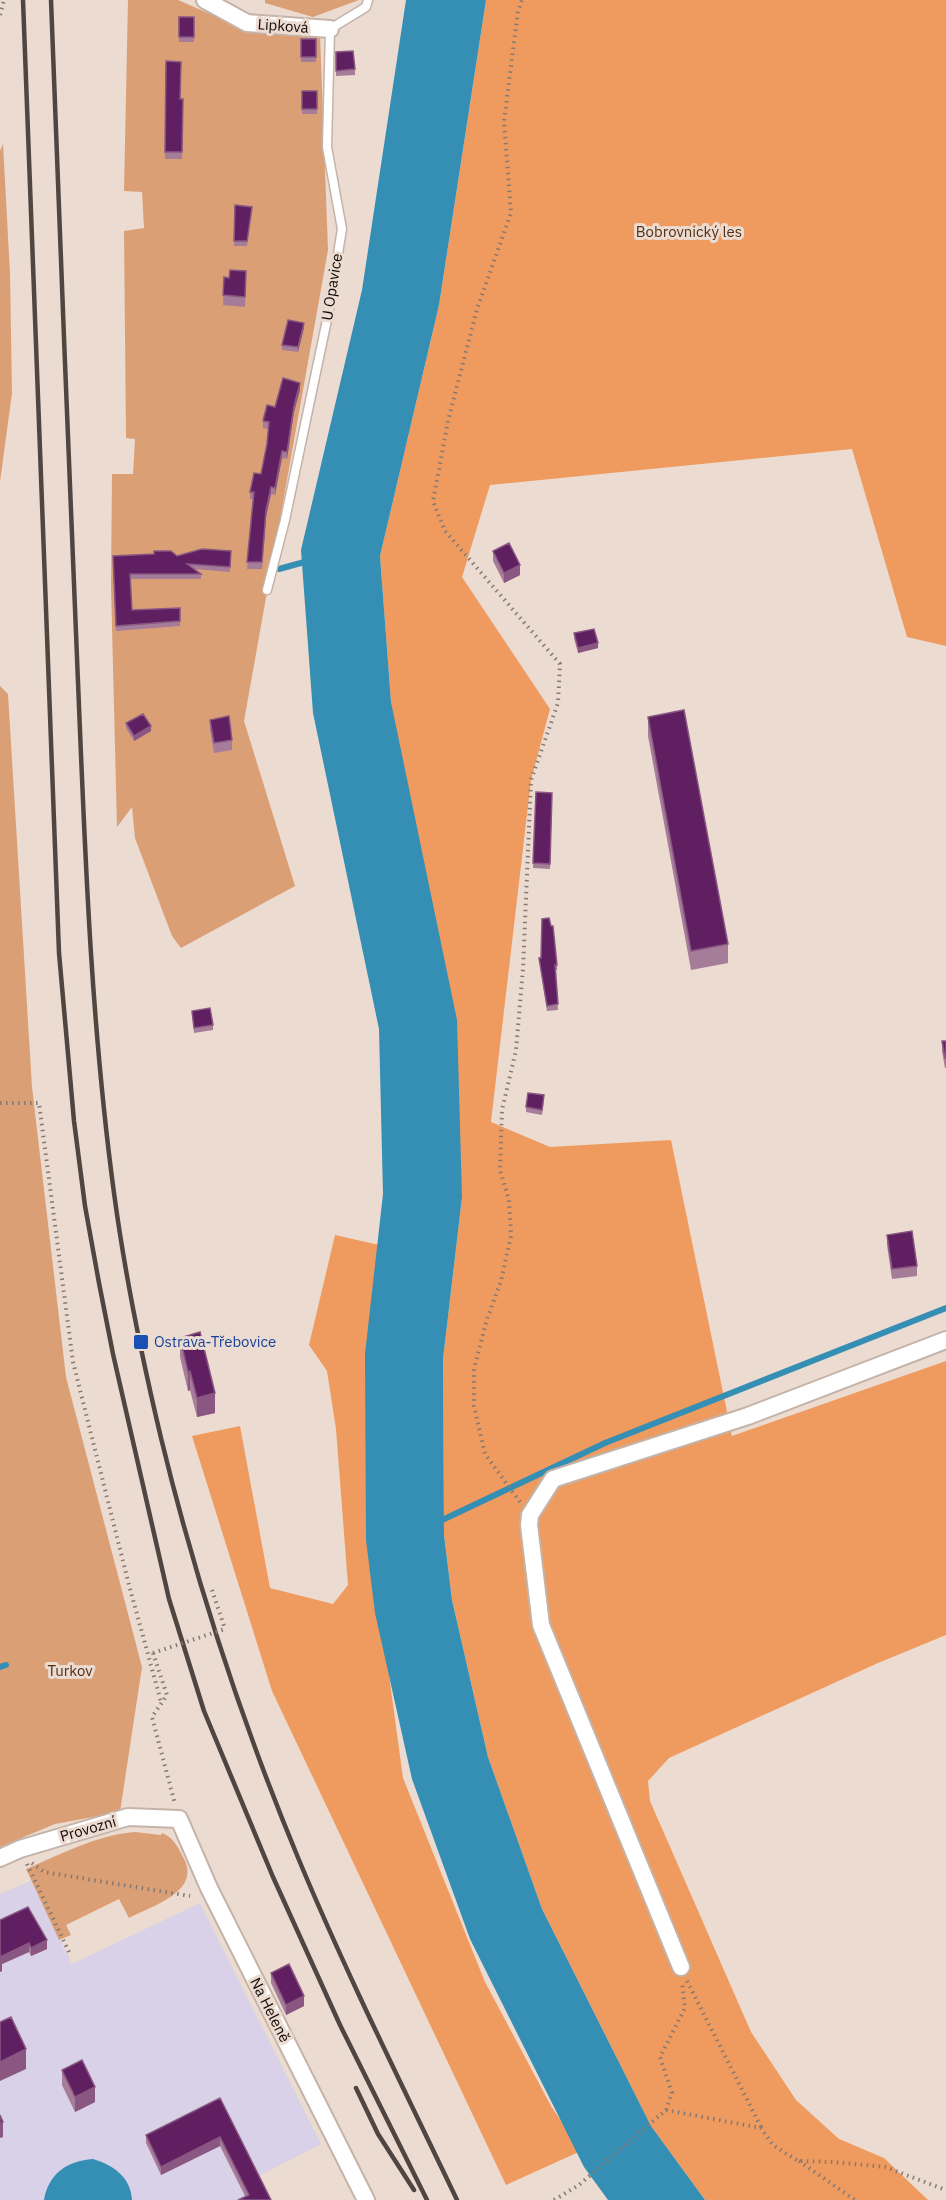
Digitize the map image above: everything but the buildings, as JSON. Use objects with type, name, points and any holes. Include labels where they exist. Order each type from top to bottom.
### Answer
[{"type":"street","name":"Lipková","points":[[205,0],[247,23],[330,29]]},
{"type":"street","points":[[681,1967],[541,1625],[529,1524],[530,1515],[553,1479],[748,1416],[946,1340]]},
{"type":"street","name":"Provozní","points":[[0,1858],[20,1849],[128,1817],[179,1819]]},
{"type":"street","name":"Na Heleně","points":[[179,1819],[209,1888],[366,2200]]},
{"type":"lane","points":[[330,29],[366,7],[368,0]]},
{"type":"lane","name":"U Opavice","points":[[267,590],[285,520],[328,315],[342,229],[327,147],[330,29]]},
{"type":"path","points":[[0,15],[4,0]]},
{"type":"path","points":[[522,0],[518,11],[504,121],[511,213],[477,309],[448,421],[433,501],[445,531],[560,664],[558,703],[531,780],[523,969],[516,1050],[502,1110],[500,1170],[509,1200],[511,1236],[501,1281],[487,1319],[474,1370],[474,1406],[485,1454],[530,1515]]},
{"type":"path","points":[[0,1103],[39,1102],[73,1362],[161,1702]]},
{"type":"path","points":[[179,1819],[152,1717],[167,1695],[153,1653],[225,1629],[212,1590]]},
{"type":"path","points":[[31,1863],[44,1872],[190,1896]]},
{"type":"path","points":[[29,1868],[69,1952]]},
{"type":"path","points":[[554,2200],[579,2185],[666,2110],[672,2092],[660,2057],[684,2008],[681,1967]]},
{"type":"path","points":[[681,1967],[761,2128],[773,2145],[855,2200]]},
{"type":"path","points":[[666,2110],[761,2128]]},
{"type":"path","points":[[798,2161],[885,2167],[946,2190]]},
{"type":"shaded area","points":[[31,1881],[72,1964],[200,1903],[321,2144],[255,2178],[264,2200],[0,2200],[0,1894]]},
{"type":"green space","points":[[128,0],[178,0],[247,30],[320,34],[328,250],[244,721],[295,886],[181,948],[172,936],[135,838],[132,807],[117,827],[111,586],[112,474],[133,474],[135,439],[126,438],[124,231],[144,228],[142,192],[124,191]]},
{"type":"green space","points":[[265,0],[359,0],[313,17],[265,3]]},
{"type":"green space","name":"Bobrovnický les","points":[[486,0],[946,0],[946,646],[907,637],[852,449],[490,485],[462,577],[550,709],[531,780],[491,1122],[550,1147],[671,1140],[732,1436],[946,1361],[946,1635],[878,1663],[669,1758],[648,1781],[650,1801],[751,2032],[796,2100],[839,2139],[884,2158],[928,2200],[705,2200],[651,2126],[542,1909],[488,1757],[452,1600],[444,1535],[443,1359],[462,1197],[391,702],[380,556],[439,305]]},
{"type":"green space","points":[[3,144],[10,273],[12,393],[0,482],[0,151]]},
{"type":"green space","name":"Turkov","points":[[0,686],[8,694],[32,1087],[66,1377],[142,1667],[120,1812],[55,1824],[0,1847]]},
{"type":"green space","points":[[335,1235],[388,1247],[371,1543],[403,1778],[485,1982],[551,2106],[581,2151],[506,2185],[272,1691],[192,1436],[240,1426],[270,1588],[333,1604],[348,1585],[336,1429],[327,1371],[309,1345]]},
{"type":"green space","points":[[135,1832],[161,1835],[162,1833],[175,1843],[187,1869],[186,1879],[181,1888],[172,1896],[129,1918],[119,1899],[66,1925],[71,1935],[59,1940],[26,1869],[93,1841]]},
{"type":"water","points":[[406,0],[486,0],[439,305],[380,556],[391,702],[457,1020],[462,1197],[443,1359],[444,1535],[452,1600],[488,1757],[542,1909],[651,2126],[705,2200],[608,2200],[584,2167],[470,1939],[412,1779],[375,1613],[366,1540],[365,1354],[383,1194],[379,1029],[313,713],[301,550],[362,290]]},
{"type":"water","points":[[93,2159],[120,2173],[128,2185],[132,2200],[44,2200],[50,2182],[61,2170],[75,2162]]},
{"type":"waterway","points":[[279,569],[308,561]]},
{"type":"waterway","points":[[438,1522],[605,1443],[946,1308]]},
{"type":"waterway","points":[[0,1667],[6,1665]]},
{"type":"railway","points":[[23,0],[59,953],[74,1121],[85,1206],[99,1283],[169,1599],[204,1711],[273,1877],[340,2025],[427,2200]]},
{"type":"railway","points":[[51,0],[74,597],[90,938],[106,1129],[118,1224],[129,1285],[147,1378],[189,1545],[258,1757],[336,1946],[457,2200]]},
{"type":"railway","points":[[356,2088],[378,2134],[414,2190]]},
{"type":"place","name":"Ostrava-Třebovice","points":[[141,1342]]}]
